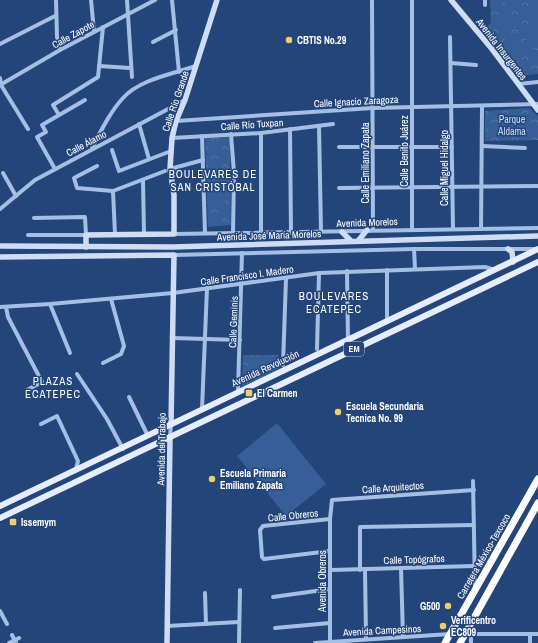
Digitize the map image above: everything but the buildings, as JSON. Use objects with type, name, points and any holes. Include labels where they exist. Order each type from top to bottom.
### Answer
[{"type":"highway","name":"Carretera México-Texcoco","points":[[445,643],[538,479]]},
{"type":"highway","points":[[460,643],[468,634],[538,503]]},
{"type":"main road","name":"Calle Río Grande","points":[[174,234],[174,195],[168,170],[172,138],[176,121],[197,66],[217,0]]},
{"type":"main road","name":"Avenida Insurgentes","points":[[453,1],[488,43],[518,84],[536,104],[538,110]]},
{"type":"main road","points":[[358,241],[370,230]]},
{"type":"main road","points":[[342,232],[351,241]]},
{"type":"main road","name":"Avenida Morelos","points":[[86,235],[174,234]]},
{"type":"main road","points":[[86,235],[86,247]]},
{"type":"main road","name":"Avenida José María Morelos","points":[[0,246],[173,247],[538,236]]},
{"type":"main road","points":[[144,255],[173,247]]},
{"type":"main road","points":[[508,249],[512,252],[512,262]]},
{"type":"main road","name":"Avenida Revolución","points":[[0,506],[123,449],[238,391],[348,341],[538,249]]},
{"type":"main road","name":"Avenida José María Morelos","points":[[0,257],[174,255]]},
{"type":"main road","name":"Avenida del Trabajo","points":[[171,424],[174,255]]},
{"type":"main road","name":"EM","points":[[0,518],[538,262]]},
{"type":"main road","name":"Avenida del Trabajo","points":[[167,643],[170,437]]},
{"type":"street","points":[[56,0],[55,16],[60,50]]},
{"type":"street","points":[[91,0],[94,31]]},
{"type":"street","points":[[127,0],[130,68],[132,77]]},
{"type":"street","name":"Calle Zapote","points":[[1,85],[94,31],[155,0]]},
{"type":"street","points":[[172,0],[179,72]]},
{"type":"street","name":"Calle Emiliano Zapata","points":[[370,230],[373,188],[372,0]]},
{"type":"street","name":"Calle Benito Juárez","points":[[412,0],[412,230]]},
{"type":"street","points":[[485,0],[485,5]]},
{"type":"street","points":[[0,44],[55,16]]},
{"type":"street","points":[[59,115],[53,105],[98,77],[103,27]]},
{"type":"street","points":[[153,42],[176,30]]},
{"type":"street","name":"Calle Miguel Hidalgo","points":[[450,37],[453,229]]},
{"type":"street","points":[[451,63],[476,65]]},
{"type":"street","points":[[99,66],[130,68]]},
{"type":"street","points":[[92,149],[123,98],[140,86],[197,66]]},
{"type":"street","points":[[0,78],[1,85],[28,129]]},
{"type":"street","points":[[518,84],[538,82]]},
{"type":"street","points":[[55,169],[36,137],[46,132],[42,125],[85,100]]},
{"type":"street","name":"Calle Álamo","points":[[0,208],[34,180],[185,100]]},
{"type":"street","name":"Calle Ignacio Zaragoza","points":[[176,121],[412,106],[536,104]]},
{"type":"street","points":[[481,229],[482,106]]},
{"type":"street","points":[[139,124],[149,159]]},
{"type":"street","name":"Calle Río Tuxpan","points":[[172,138],[261,133],[333,124]]},
{"type":"street","points":[[319,126],[321,232]]},
{"type":"street","points":[[290,129],[292,232]]},
{"type":"street","points":[[261,133],[261,233]]},
{"type":"street","points":[[231,134],[234,172],[233,233]]},
{"type":"street","points":[[202,136],[205,234]]},
{"type":"street","points":[[482,146],[525,148]]},
{"type":"street","points":[[339,147],[452,147]]},
{"type":"street","points":[[112,150],[119,171],[171,151]]},
{"type":"street","points":[[97,166],[74,178],[77,188],[113,191],[168,170],[203,160]]},
{"type":"street","points":[[3,172],[16,196]]},
{"type":"street","points":[[143,180],[144,234]]},
{"type":"street","points":[[339,188],[538,186]]},
{"type":"street","points":[[113,191],[115,234]]},
{"type":"street","points":[[34,218],[85,217],[86,235]]},
{"type":"street","name":"Avenida Morelos","points":[[174,234],[538,228]]},
{"type":"street","name":"Avenida Morelos","points":[[28,236],[86,235]]},
{"type":"street","points":[[414,249],[415,269]]},
{"type":"street","name":"Avenida José María Morelos","points":[[174,255],[414,249],[538,249]]},
{"type":"street","name":"Calle Geminis","points":[[238,391],[242,253]]},
{"type":"street","name":"Calle Francisco I. Madero","points":[[0,307],[173,294],[319,273],[415,269],[485,268],[497,270]]},
{"type":"street","points":[[387,270],[387,322]]},
{"type":"street","points":[[347,271],[348,341]]},
{"type":"street","points":[[317,349],[319,273]]},
{"type":"street","points":[[283,365],[286,278]]},
{"type":"street","points":[[202,409],[207,288]]},
{"type":"street","points":[[103,363],[121,354],[124,346],[111,299]]},
{"type":"street","points":[[50,304],[70,353]]},
{"type":"street","points":[[6,307],[8,317],[42,382],[27,390]]},
{"type":"street","points":[[172,338],[240,340]]},
{"type":"street","points":[[77,374],[107,419],[123,449]]},
{"type":"street","points":[[129,397],[148,436]]},
{"type":"street","points":[[41,424],[57,416],[78,461],[77,468],[73,472]]},
{"type":"street","name":"Avenida del Trabajo","points":[[170,437],[171,424]]},
{"type":"street","points":[[78,461],[92,463]]},
{"type":"street","points":[[473,480],[475,589]]},
{"type":"street","name":"Calle Arquitectos","points":[[330,519],[331,504],[335,499],[474,490]]},
{"type":"street","name":"Avenida Obreros","points":[[330,519],[330,642]]},
{"type":"street","name":"Calle Obreros","points":[[330,519],[263,526],[260,530],[262,557],[264,559],[330,551]]},
{"type":"street","points":[[360,570],[360,527],[474,525]]},
{"type":"street","name":"Calle Topógrafos","points":[[331,570],[474,566]]},
{"type":"street","points":[[401,568],[403,637]]},
{"type":"street","points":[[365,569],[368,640]]},
{"type":"street","points":[[273,597],[330,589]]},
{"type":"street","points":[[239,643],[240,590]]},
{"type":"street","points":[[205,593],[206,624]]},
{"type":"street","points":[[1,612],[7,624]]},
{"type":"street","points":[[167,626],[239,622]]},
{"type":"street","points":[[275,628],[330,623]]},
{"type":"street","name":"Avenida Campesinos","points":[[316,643],[450,634]]},
{"type":"street","points":[[471,643],[468,634],[538,634]]},
{"type":"street","points":[[530,634],[530,643]]},
{"type":"street","points":[[9,643],[16,640],[12,635]]},
{"type":"green space","points":[[490,0],[538,0],[538,74],[520,76],[486,29],[491,22]]},
{"type":"green space","points":[[508,0],[520,0],[513,8],[509,16],[508,24],[510,31],[520,44],[528,48],[538,50],[538,57],[508,55],[508,48],[513,48],[504,38],[500,25],[500,19],[504,6]]},
{"type":"green space","points":[[530,0],[538,0],[538,46],[526,45]]},
{"type":"green space","name":"Parque Aldama","points":[[529,108],[538,116],[538,140],[485,141],[485,111]]},
{"type":"green space","points":[[230,137],[231,225],[208,227],[205,138]]},
{"type":"green space","points":[[224,176],[225,206],[210,207],[208,177]]},
{"type":"green space","points":[[243,355],[278,355],[278,369],[242,387]]},
{"type":"green space","points":[[249,357],[267,358],[266,371],[248,370]]},
{"type":"green space","points":[[277,423],[326,484],[286,516],[237,456]]},
{"type":"place","name":"CBTIS No.29","points":[[289,40]]},
{"type":"place","name":"El Carmen","points":[[249,393]]},
{"type":"place","name":"Escuela Secundaria Tecnica No. 99","points":[[338,412]]},
{"type":"place","name":"Escuela Primaria Emiliano Zapata","points":[[212,479]]},
{"type":"place","name":"Issemym","points":[[13,522]]},
{"type":"place","name":"G500","points":[[448,606]]},
{"type":"place","name":"Verificentro EC809","points":[[443,626]]},
{"type":"district","name":"BOULEVARES DE SAN CRISTÓBAL","points":[[213,180]]},
{"type":"district","name":"BOULEVARES ECATEPEC","points":[[334,302]]},
{"type":"district","name":"PLAZAS ECATEPEC","points":[[53,387]]}]
